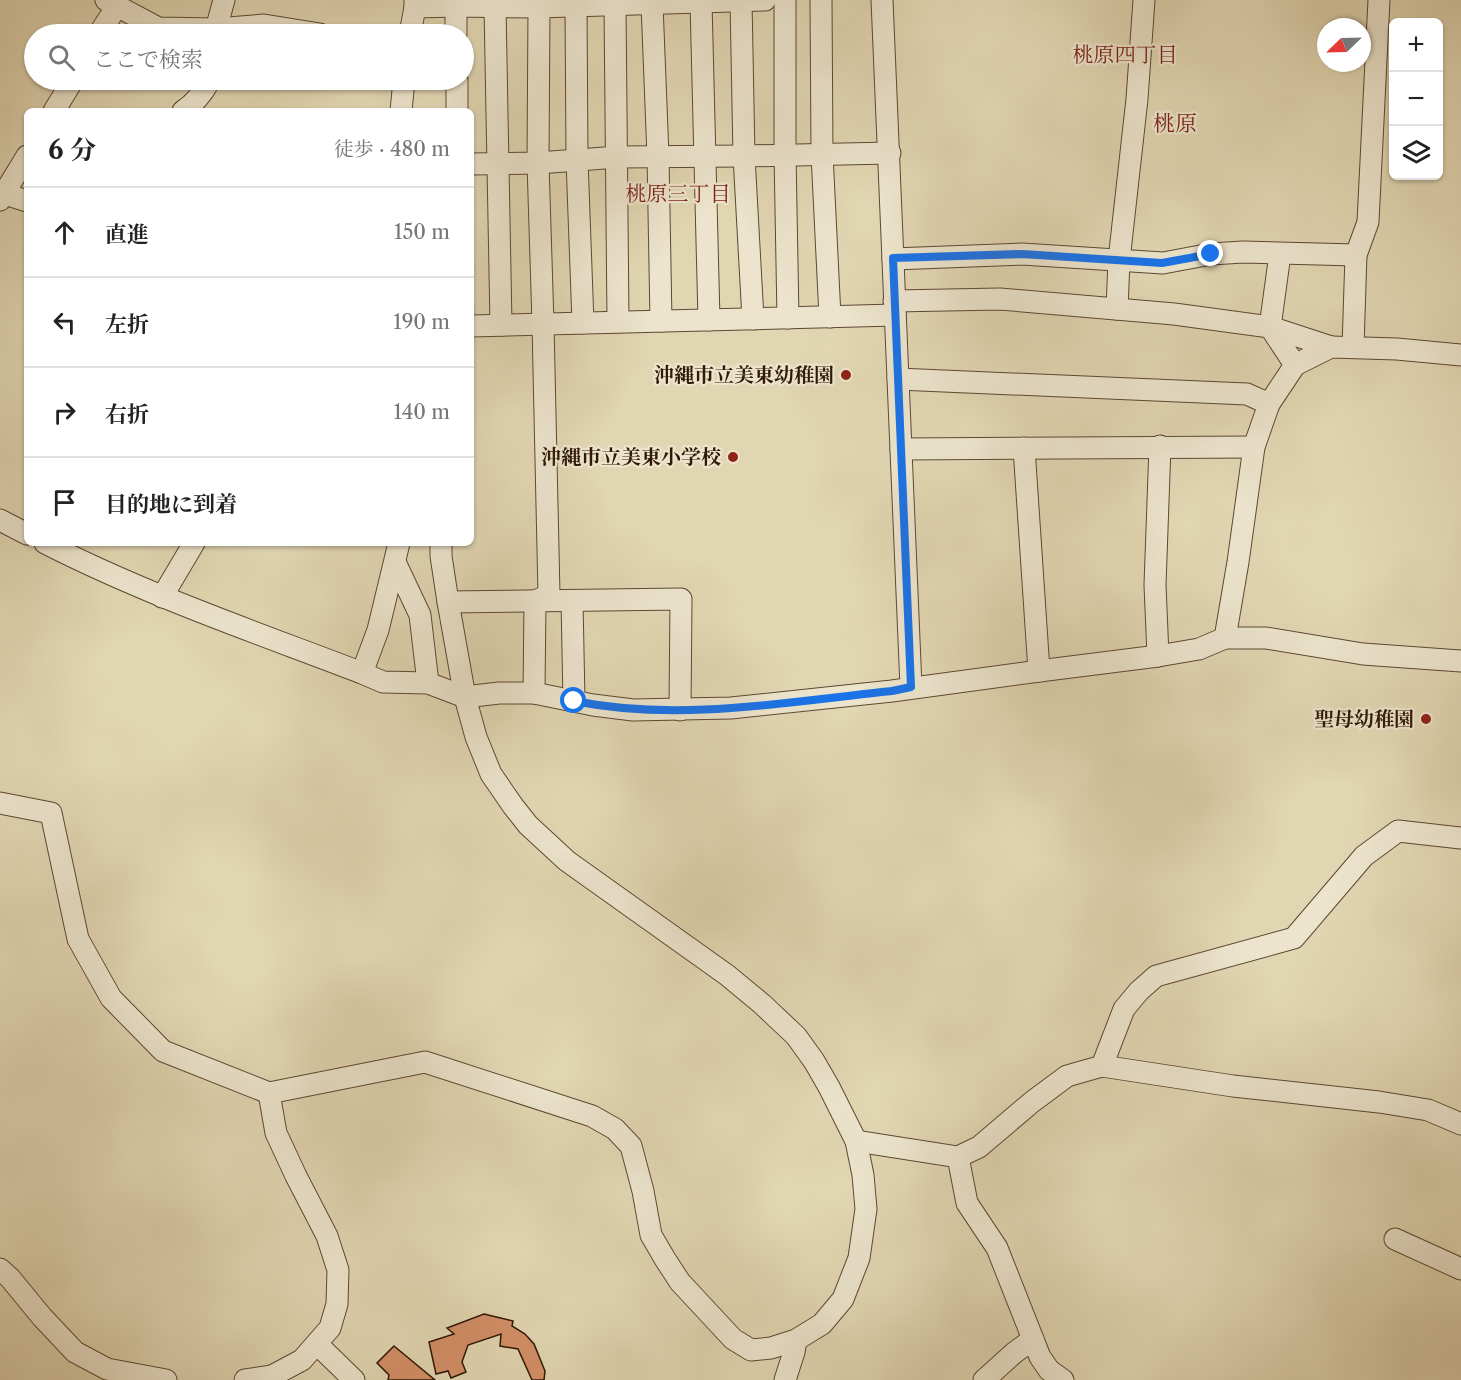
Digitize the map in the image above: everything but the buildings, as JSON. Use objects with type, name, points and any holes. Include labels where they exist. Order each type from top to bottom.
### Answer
[{"type":"street","points":[[218,24],[224,0]]},
{"type":"street","points":[[412,24],[415,4],[539,7],[765,0]]},
{"type":"street","points":[[785,0],[788,318]]},
{"type":"street","points":[[821,0],[822,154],[830,317]]},
{"type":"street","points":[[882,0],[911,687]]},
{"type":"street","points":[[1118,309],[1119,260],[1137,99],[1144,0]]},
{"type":"street","points":[[1353,347],[1356,255],[1368,222],[1379,0]]},
{"type":"street","points":[[741,1],[744,156],[753,319]]},
{"type":"street","points":[[103,24],[113,2],[151,24]]},
{"type":"street","points":[[701,2],[709,320]]},
{"type":"street","points":[[652,4],[661,321]]},
{"type":"street","points":[[615,5],[618,322]]},
{"type":"street","points":[[456,6],[456,24]]},
{"type":"street","points":[[576,6],[577,160],[583,323]]},
{"type":"street","points":[[495,7],[501,325]]},
{"type":"street","points":[[535,601],[549,595],[538,163],[539,7]]},
{"type":"street","points":[[56,108],[67,90]]},
{"type":"street","points":[[188,108],[203,90]]},
{"type":"street","points":[[401,108],[403,90]]},
{"type":"street","points":[[457,90],[457,108]]},
{"type":"street","points":[[474,164],[538,163],[618,157],[890,153]]},
{"type":"street","points":[[24,161],[2,197],[24,201]]},
{"type":"street","points":[[893,258],[1022,254],[1162,263],[1211,254],[1243,252],[1356,255]]},
{"type":"street","points":[[1280,254],[1270,327],[1295,365]]},
{"type":"street","points":[[474,326],[830,317],[895,308],[1000,299],[1174,314],[1270,327],[1331,347],[1397,349],[1461,355]]},
{"type":"street","points":[[1225,638],[1254,447],[1269,404],[1295,365],[1331,347]]},
{"type":"street","points":[[898,379],[1247,394],[1269,404]]},
{"type":"street","points":[[1158,656],[1155,585],[1160,446]]},
{"type":"street","points":[[901,449],[1254,447]]},
{"type":"street","points":[[1024,448],[1039,670]]},
{"type":"street","points":[[0,520],[24,532]]},
{"type":"street","points":[[51,546],[90,566],[162,597],[383,682],[428,683],[465,697],[500,693],[534,693],[633,710],[731,708],[892,691],[1158,656],[1199,649],[1225,638],[1266,638],[1363,654],[1461,661]]},
{"type":"street","points":[[162,597],[192,546]]},
{"type":"street","points":[[0,803],[51,813],[78,939],[111,998],[164,1051],[269,1093],[425,1062],[592,1116],[615,1129],[631,1146],[643,1191],[651,1235],[680,1282],[718,1325],[733,1340],[751,1350],[771,1348],[796,1340],[822,1324],[843,1299],[859,1258],[866,1209],[864,1175],[856,1141],[819,1070],[796,1036],[727,975],[567,861],[528,825],[513,806],[491,774],[476,737],[465,697],[448,602],[441,546]]},
{"type":"street","points":[[362,673],[378,630],[397,553]]},
{"type":"street","points":[[397,553],[420,615],[428,683]]},
{"type":"street","points":[[448,602],[681,599],[680,710]]},
{"type":"street","points":[[534,693],[535,601]]},
{"type":"street","points":[[572,601],[574,701]]},
{"type":"street","points":[[1102,1066],[1124,1009],[1156,976],[1294,938],[1364,856],[1398,831],[1461,838]]},
{"type":"street","points":[[856,1141],[958,1157],[979,1147],[1067,1076],[1102,1066],[1233,1086],[1418,1108],[1461,1124]]},
{"type":"street","points":[[245,1380],[272,1376],[302,1360],[330,1328],[337,1304],[339,1270],[327,1236],[276,1133],[269,1093]]},
{"type":"street","points":[[958,1157],[967,1203],[997,1248],[1040,1357],[1049,1370],[1063,1380]]},
{"type":"street","points":[[1395,1239],[1461,1269]]},
{"type":"street","points":[[0,1269],[75,1352],[107,1369],[166,1380]]},
{"type":"street","points":[[984,1380],[1033,1339]]},
{"type":"street","points":[[785,1380],[796,1340]]},
{"type":"street","points":[[317,1344],[354,1380]]},
{"type":"place","name":"沖縄市立美東幼稚園","points":[[846,375]]},
{"type":"place","name":"沖縄市立美東小学校","points":[[733,457]]},
{"type":"place","name":"聖母幼稚園","points":[[1426,719]]},
{"type":"district","name":"桃原四丁目","points":[[1125,54]]},
{"type":"district","name":"桃原","points":[[1175,123]]},
{"type":"district","name":"桃原三丁目","points":[[678,193]]},
{"type":"route","points":[[574,701],[633,710],[731,708],[911,687],[893,258],[1022,254],[1162,263],[1211,254]]}]
